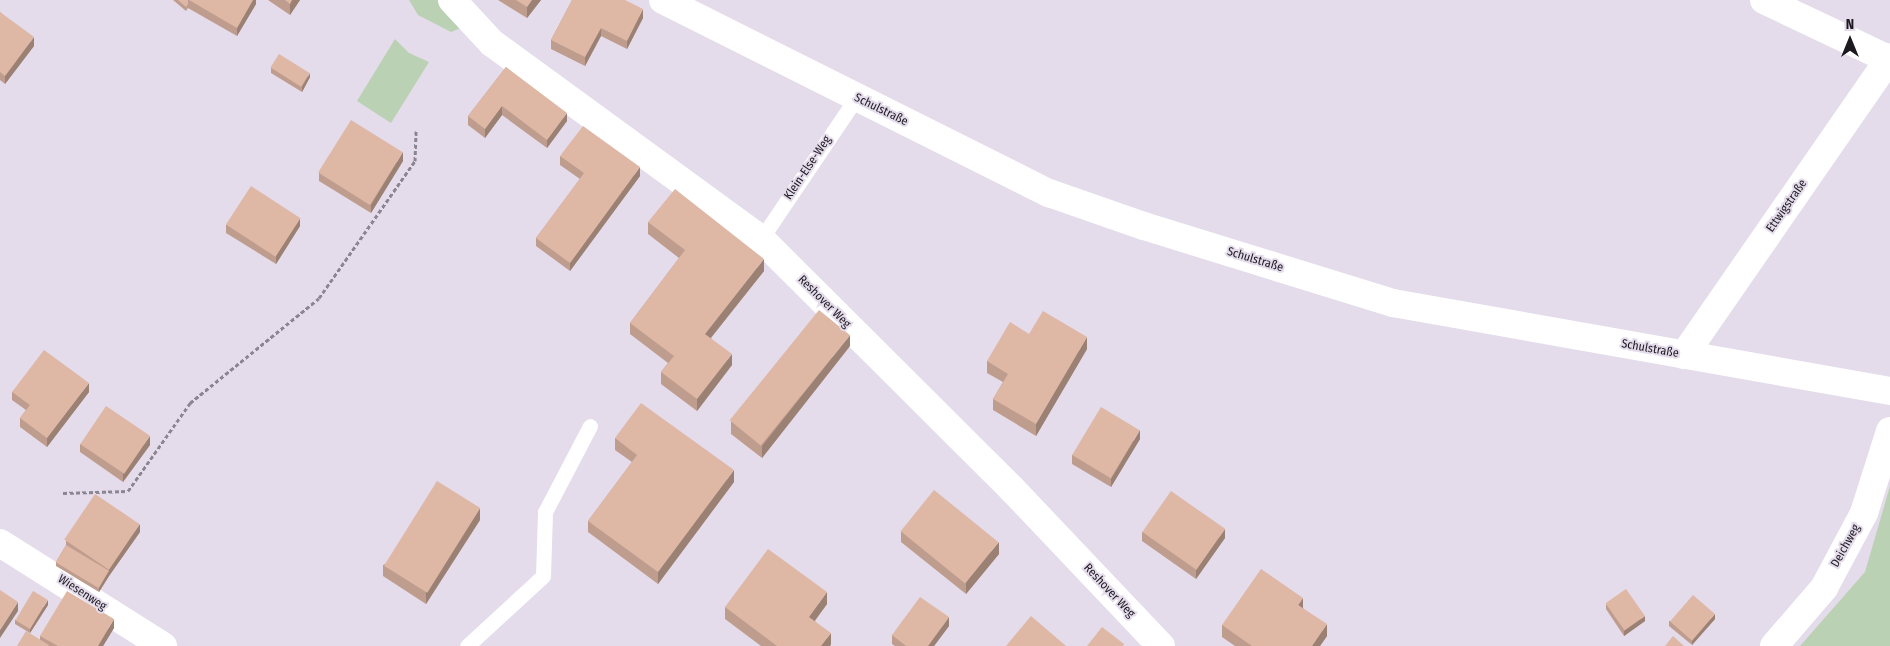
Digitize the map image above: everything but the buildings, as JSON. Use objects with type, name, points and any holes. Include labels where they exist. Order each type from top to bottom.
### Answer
[{"type":"street","name":"Reshover Weg","points":[[452,0],[492,43],[761,239],[1011,488],[1161,646]]},
{"type":"street","name":"Schulstraße","points":[[663,0],[1049,193],[1356,292],[1394,303],[1890,391]]},
{"type":"street","points":[[1764,0],[1889,58]]},
{"type":"street","name":"Ettwigstraße","points":[[1684,355],[1889,58]]},
{"type":"street","name":"Deichweg","points":[[1774,646],[1824,588],[1864,513],[1890,431]]},
{"type":"street","name":"Wiesenweg","points":[[0,543],[163,646]]},
{"type":"lane","name":"Klein-Else-Weg","points":[[761,239],[856,98]]},
{"type":"lane","points":[[467,646],[543,576],[545,512],[590,426]]},
{"type":"path","points":[[62,493],[128,491],[190,402],[319,298],[415,161],[416,131]]},
{"type":"green space","points":[[409,0],[452,0],[461,28],[451,32],[418,15]]},
{"type":"green space","points":[[395,39],[409,53],[429,62],[391,123],[357,101]]},
{"type":"green space","points":[[1890,486],[1890,646],[1800,646],[1865,572]]}]
